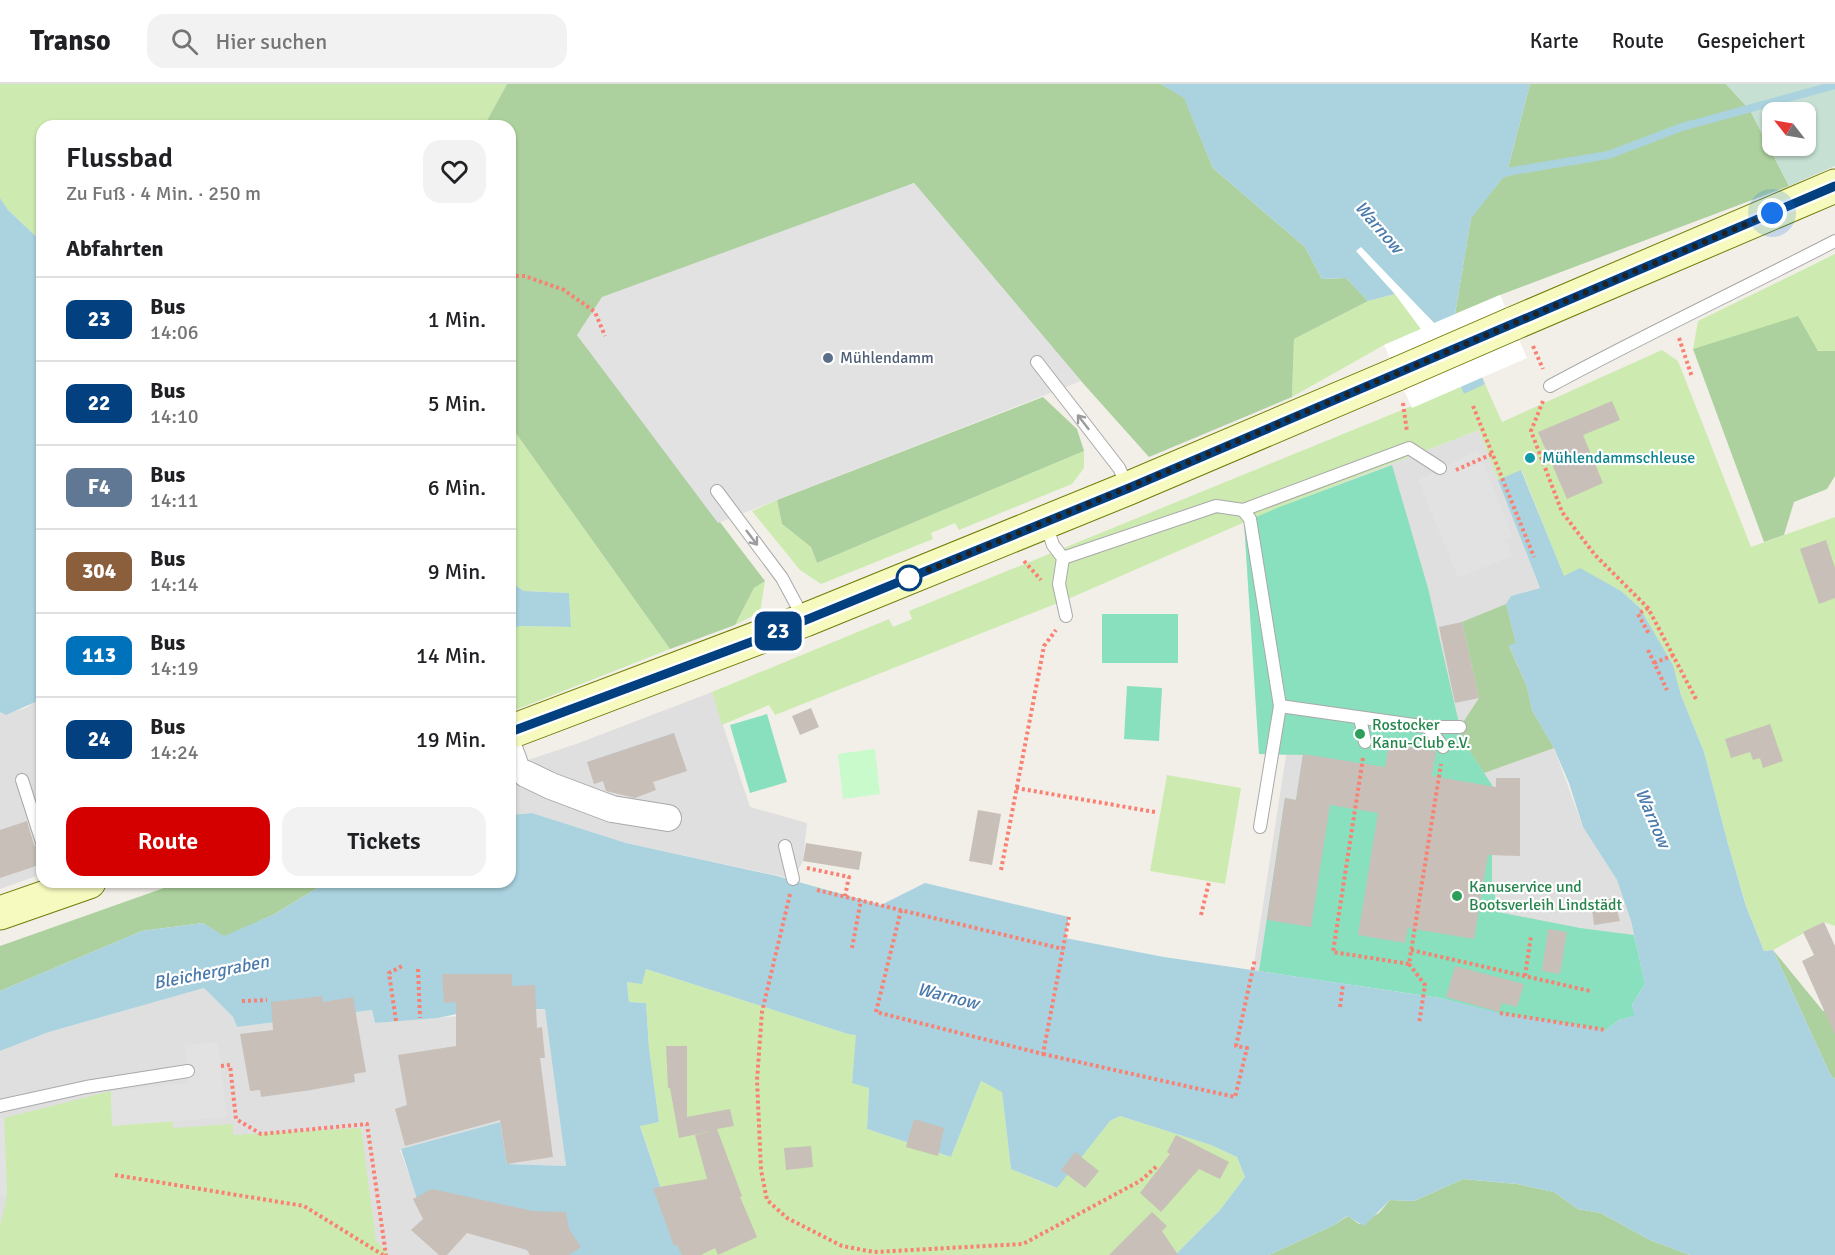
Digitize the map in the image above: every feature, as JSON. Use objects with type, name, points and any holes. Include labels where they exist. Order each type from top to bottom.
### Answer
[{"type":"main road","points":[[516,730],[805,620],[1031,528],[1124,478],[1400,388],[1523,335],[1835,186]]},
{"type":"main road","points":[[0,913],[63,888]]},
{"type":"street","points":[[526,774],[612,809],[668,818]]},
{"type":"lane","points":[[1550,386],[1646,334],[1674,323],[1835,241]]},
{"type":"lane","points":[[1036,362],[1124,478]]},
{"type":"lane","points":[[1064,558],[1216,506],[1243,510],[1409,448],[1440,468]]},
{"type":"lane","points":[[717,491],[782,578],[805,620]]},
{"type":"lane","points":[[1243,510],[1250,519],[1280,706],[1260,826]]},
{"type":"lane","points":[[1031,528],[1053,545],[1064,558]]},
{"type":"lane","points":[[1064,558],[1059,584],[1066,616]]},
{"type":"lane","points":[[1280,706],[1428,727],[1460,727]]},
{"type":"lane","points":[[1360,718],[1365,742]]},
{"type":"lane","points":[[1428,727],[1443,747]]},
{"type":"lane","points":[[516,748],[526,774]]},
{"type":"lane","points":[[22,780],[36,823]]},
{"type":"lane","points":[[786,846],[794,879]]},
{"type":"lane","points":[[0,1106],[86,1087],[188,1071]]},
{"type":"path","points":[[516,276],[525,276],[564,290],[595,312],[605,336]]},
{"type":"path","points":[[1674,323],[1692,377]]},
{"type":"path","points":[[1523,335],[1550,386],[1531,431],[1562,512],[1595,555],[1648,608],[1697,701]]},
{"type":"path","points":[[1400,388],[1409,448]]},
{"type":"path","points":[[1473,406],[1534,556]]},
{"type":"path","points":[[1454,471],[1492,454]]},
{"type":"path","points":[[1031,528],[1025,565],[1063,601]]},
{"type":"path","points":[[1648,608],[1638,614],[1649,634]]},
{"type":"path","points":[[1001,870],[1044,646],[1066,616]]},
{"type":"path","points":[[1648,650],[1667,690]]},
{"type":"path","points":[[1654,663],[1674,655]]},
{"type":"path","points":[[1365,742],[1334,952],[1409,964],[1425,985],[1419,1024]]},
{"type":"path","points":[[1409,964],[1443,747]]},
{"type":"path","points":[[1016,788],[1155,812]]},
{"type":"path","points":[[790,864],[849,877],[845,896]]},
{"type":"path","points":[[794,879],[762,1012],[757,1080],[761,1170],[767,1200],[787,1218],[842,1246],[874,1252],[1023,1244],[1140,1181],[1158,1165]]},
{"type":"path","points":[[1201,915],[1209,882]]},
{"type":"path","points":[[817,890],[1063,949]]},
{"type":"path","points":[[852,948],[861,900]]},
{"type":"path","points":[[901,910],[876,1012],[1042,1054],[1235,1097],[1247,1048],[1236,1046],[1255,959]]},
{"type":"path","points":[[1042,1054],[1069,917]]},
{"type":"path","points":[[1525,976],[1531,936]]},
{"type":"path","points":[[1412,950],[1590,991]]},
{"type":"path","points":[[396,1021],[389,973],[404,965]]},
{"type":"path","points":[[418,969],[420,1018]]},
{"type":"path","points":[[1340,1007],[1343,984]]},
{"type":"path","points":[[242,1001],[267,1000]]},
{"type":"path","points":[[1500,1013],[1606,1030]]},
{"type":"path","points":[[221,1066],[230,1065],[236,1119],[261,1134],[367,1124],[384,1255]]},
{"type":"path","points":[[115,1175],[304,1206],[384,1255]]},
{"type":"shaded area","name":"Mühlendamm","points":[[914,183],[1081,381],[718,523],[577,335],[602,297]]},
{"type":"shaded area","points":[[1479,430],[1540,588],[1511,596],[1554,748],[1583,827],[1617,880],[1631,921],[1645,984],[1343,984],[1253,970],[1286,755],[1259,754],[1244,522]]},
{"type":"shaded area","points":[[1478,450],[1513,537],[1506,540],[1512,556],[1458,578],[1418,480]]},
{"type":"shaded area","points":[[712,692],[750,807],[807,823],[803,861],[793,879],[626,843],[532,813],[516,814],[516,764],[579,743]]},
{"type":"shaded area","points":[[36,701],[36,876],[0,889],[0,712],[6,714],[26,708]]},
{"type":"shaded area","points":[[204,988],[233,1017],[237,1027],[372,1010],[375,1023],[546,1009],[566,1166],[507,1164],[499,1122],[400,1150],[420,1205],[570,1255],[0,1255],[0,1051],[49,1032]]},
{"type":"shaded area","points":[[218,1042],[227,1117],[112,1126],[111,1091],[188,1083],[185,1045]]},
{"type":"shaded area","points":[[0,1118],[4,1118],[7,1196],[0,1196]]},
{"type":"green space","points":[[0,84],[507,84],[487,120],[36,120],[36,236],[8,210],[0,198]]},
{"type":"green space","points":[[507,84],[1161,84],[1184,97],[1213,168],[1305,247],[1322,279],[1346,278],[1368,301],[1294,339],[1292,397],[1149,457],[1081,381],[914,183],[577,335],[765,581],[754,588],[735,625],[670,649],[516,433],[516,120],[487,120]]},
{"type":"green space","points":[[1530,84],[1726,84],[1750,110],[1762,133],[1762,156],[1774,156],[1789,186],[1455,314],[1471,218],[1507,172]]},
{"type":"green space","points":[[1726,84],[1835,84],[1835,166],[1789,186],[1774,156],[1816,156],[1816,102],[1762,102],[1762,133],[1750,110]]},
{"type":"green space","points":[[1835,254],[1835,351],[1693,349],[1698,321]]},
{"type":"green space","points":[[1395,294],[1421,329],[1384,345],[1292,397],[1294,339],[1368,301]]},
{"type":"green space","points":[[1798,316],[1818,351],[1835,351],[1835,476],[1827,489],[1794,502],[1784,535],[1764,542],[1693,349]]},
{"type":"green space","points":[[1662,350],[1678,361],[1751,547],[1835,517],[1835,926],[1824,922],[1773,950],[1764,951],[1746,905],[1704,752],[1681,695],[1673,665],[1640,608],[1621,591],[1580,569],[1564,577],[1522,471],[1498,480],[1479,430],[1282,506],[1068,599],[775,715],[769,705],[722,725],[712,692],[889,619],[893,627],[912,619],[909,611],[1461,386],[1464,393],[1485,384],[1502,422]]},
{"type":"green space","points":[[1043,397],[1077,429],[1084,451],[817,563],[811,547],[782,524],[777,500]]},
{"type":"green space","points":[[516,433],[670,649],[516,710],[516,627],[571,627],[569,593],[524,591],[516,586]]},
{"type":"green space","points":[[1084,451],[1084,468],[1072,484],[959,530],[955,523],[931,533],[933,539],[821,584],[800,570],[752,511],[777,500],[782,524],[811,547],[817,563]]},
{"type":"green space","name":"Rostocker Kanu-Club e.V.","points":[[1392,465],[1428,588],[1463,741],[1492,785],[1492,881],[1498,912],[1580,928],[1634,935],[1645,984],[1632,1005],[1635,1016],[1619,1020],[1606,1030],[1500,1014],[1440,998],[1259,971],[1285,798],[1296,800],[1303,755],[1259,754],[1244,522]]},
{"type":"green space","points":[[765,581],[760,612],[735,625],[754,588]]},
{"type":"green space","points":[[1506,604],[1516,643],[1509,646],[1527,687],[1532,710],[1554,748],[1484,773],[1463,741],[1460,727],[1479,698],[1462,622]]},
{"type":"green space","points":[[1102,614],[1178,614],[1178,663],[1102,663]]},
{"type":"green space","points":[[1127,686],[1162,688],[1159,741],[1124,739]]},
{"type":"green space","points":[[767,714],[787,782],[750,793],[730,725]]},
{"type":"green space","points":[[875,749],[880,794],[843,799],[838,754]]},
{"type":"green space","points":[[1167,775],[1241,788],[1225,884],[1150,871]]},
{"type":"green space","points":[[164,888],[317,888],[275,914],[224,937],[203,923],[142,931],[0,991],[0,946]]},
{"type":"green space","points":[[1773,950],[1823,1011],[1835,1007],[1835,1079],[1831,1076]]},
{"type":"green space","points":[[646,969],[848,1034],[857,1034],[852,1082],[869,1088],[867,1129],[951,1157],[981,1081],[1002,1091],[1011,1169],[1056,1188],[1110,1121],[1120,1116],[1211,1145],[1237,1157],[1245,1177],[1220,1210],[1175,1255],[691,1255],[669,1212],[640,1125],[659,1122],[649,1048],[646,1003],[629,1002],[627,982],[641,983]]},
{"type":"green space","points":[[111,1091],[112,1125],[173,1121],[173,1128],[233,1124],[233,1135],[361,1128],[376,1241],[389,1255],[0,1255],[0,1227],[7,1196],[4,1118]]},
{"type":"green space","points":[[1463,1179],[1517,1184],[1554,1192],[1578,1209],[1601,1213],[1650,1240],[1690,1255],[1269,1255],[1334,1225],[1348,1216],[1359,1224],[1379,1213],[1390,1200],[1414,1201]]},
{"type":"water","name":"Warnow","points":[[1161,84],[1530,84],[1507,172],[1471,219],[1455,314],[1485,384],[1464,394],[1434,323],[1361,248],[1357,252],[1395,294],[1368,301],[1346,278],[1322,279],[1305,247],[1213,168],[1184,98]]},
{"type":"water","points":[[0,198],[8,210],[36,236],[36,702],[6,715],[0,712]]},
{"type":"water","points":[[1521,470],[1564,576],[1580,568],[1621,591],[1640,608],[1673,665],[1681,695],[1704,752],[1746,906],[1764,951],[1773,950],[1831,1076],[1835,1079],[1835,1255],[1690,1255],[1650,1240],[1601,1213],[1578,1209],[1554,1192],[1517,1184],[1463,1179],[1414,1201],[1390,1200],[1364,1226],[1347,1216],[1334,1225],[1269,1255],[1175,1255],[1220,1210],[1245,1177],[1237,1157],[1211,1145],[1120,1116],[1110,1121],[1057,1188],[1011,1169],[1002,1092],[981,1081],[951,1157],[867,1129],[869,1088],[852,1083],[856,1035],[646,969],[642,984],[627,982],[629,1002],[646,1003],[649,1048],[659,1122],[640,1126],[669,1212],[692,1255],[566,1255],[419,1205],[401,1149],[500,1122],[507,1164],[566,1166],[545,1009],[475,1010],[438,1018],[375,1023],[372,1010],[237,1027],[233,1017],[204,988],[49,1032],[0,1051],[0,991],[142,931],[203,923],[224,936],[275,914],[317,888],[516,888],[516,814],[532,813],[626,843],[777,876],[881,905],[925,883],[1069,917],[1065,938],[1164,957],[1440,998],[1500,1013],[1606,1030],[1619,1020],[1634,1016],[1632,1005],[1645,984],[1631,921],[1617,880],[1583,827],[1569,783],[1554,748],[1532,710],[1527,687],[1509,645],[1516,643],[1506,604],[1511,596],[1540,588],[1498,480]]},
{"type":"water","points":[[516,586],[524,591],[569,593],[571,627],[516,627]]},
{"type":"pier","points":[[1361,247],[1434,323],[1500,295],[1527,358],[1412,408],[1384,345],[1421,329],[1395,294],[1356,251]]},
{"type":"building","points":[[1612,401],[1620,420],[1583,435],[1603,483],[1567,499],[1538,432]]},
{"type":"building","points":[[1826,540],[1835,568],[1835,598],[1819,604],[1800,549]]},
{"type":"building","points":[[1462,622],[1479,698],[1455,703],[1439,627]]},
{"type":"building","points":[[811,708],[819,727],[800,735],[792,716]]},
{"type":"building","points":[[1770,724],[1783,761],[1763,768],[1760,758],[1753,760],[1750,752],[1731,758],[1725,739]]},
{"type":"building","points":[[674,733],[687,771],[653,782],[656,790],[635,798],[606,791],[603,781],[594,784],[587,762]]},
{"type":"building","points":[[1389,744],[1436,751],[1432,776],[1496,787],[1496,778],[1520,778],[1520,856],[1488,855],[1474,939],[1408,928],[1405,943],[1358,935],[1378,813],[1330,805],[1311,927],[1267,920],[1285,798],[1296,800],[1303,754],[1385,767]]},
{"type":"building","points":[[978,810],[1001,814],[992,865],[969,861]]},
{"type":"building","points":[[27,821],[36,846],[36,866],[0,878],[0,830]]},
{"type":"building","points":[[806,843],[862,852],[859,870],[803,861]]},
{"type":"building","points":[[1614,898],[1620,921],[1594,925],[1591,901]]},
{"type":"building","points":[[1824,922],[1835,946],[1835,1035],[1802,961],[1814,955],[1803,932]]},
{"type":"building","points":[[1548,929],[1567,932],[1560,974],[1542,971]]},
{"type":"building","points":[[1455,966],[1524,984],[1517,1007],[1502,1003],[1499,1012],[1446,997]]},
{"type":"building","points":[[442,974],[512,974],[512,986],[535,985],[537,1028],[542,1027],[545,1058],[540,1058],[553,1157],[507,1164],[500,1120],[405,1146],[395,1109],[407,1105],[398,1055],[456,1046],[456,1002],[444,1003]]},
{"type":"building","points":[[322,996],[323,1002],[353,997],[366,1072],[354,1074],[355,1082],[311,1090],[261,1097],[260,1090],[250,1091],[240,1034],[273,1030],[271,1002]]},
{"type":"building","points":[[666,1046],[687,1046],[687,1117],[730,1109],[734,1126],[717,1129],[742,1196],[740,1197],[757,1237],[718,1255],[715,1248],[701,1255],[682,1255],[677,1245],[674,1246],[653,1188],[707,1179],[695,1135],[716,1130],[679,1138],[670,1088],[668,1088]]},
{"type":"building","points":[[914,1119],[944,1128],[938,1156],[906,1147]]},
{"type":"building","points":[[1176,1135],[1229,1162],[1220,1179],[1199,1169],[1161,1212],[1140,1193],[1170,1154],[1167,1152]]},
{"type":"building","points":[[811,1146],[813,1167],[786,1170],[784,1148]]},
{"type":"building","points":[[1075,1152],[1099,1171],[1085,1188],[1061,1170]]},
{"type":"building","points":[[432,1189],[533,1211],[566,1212],[569,1229],[581,1247],[569,1255],[530,1255],[527,1250],[467,1233],[447,1255],[439,1255],[411,1230],[423,1219],[413,1199]]},
{"type":"building","points":[[1152,1212],[1167,1226],[1162,1231],[1178,1255],[1109,1255]]},
{"type":"waterway","points":[[1499,176],[1507,172],[1608,155],[1682,127],[1835,85]]},
{"type":"bus line","name":"23","points":[[516,730],[759,639],[1129,488],[1835,186]]},
{"type":"place","name":"Mühlendamm","points":[[828,358]]},
{"type":"place","name":"Mühlendammschleuse","points":[[1530,458]]},
{"type":"place","name":"Rostocker Kanu-Club e.V.","points":[[1360,734]]},
{"type":"place","name":"Kanuservice und Bootsverleih Lindstädt","points":[[1457,896]]},
{"type":"route","points":[[909,578],[1149,479],[1772,213]]},
{"type":"water label","name":"Bleichergraben","points":[[211,972]]}]
